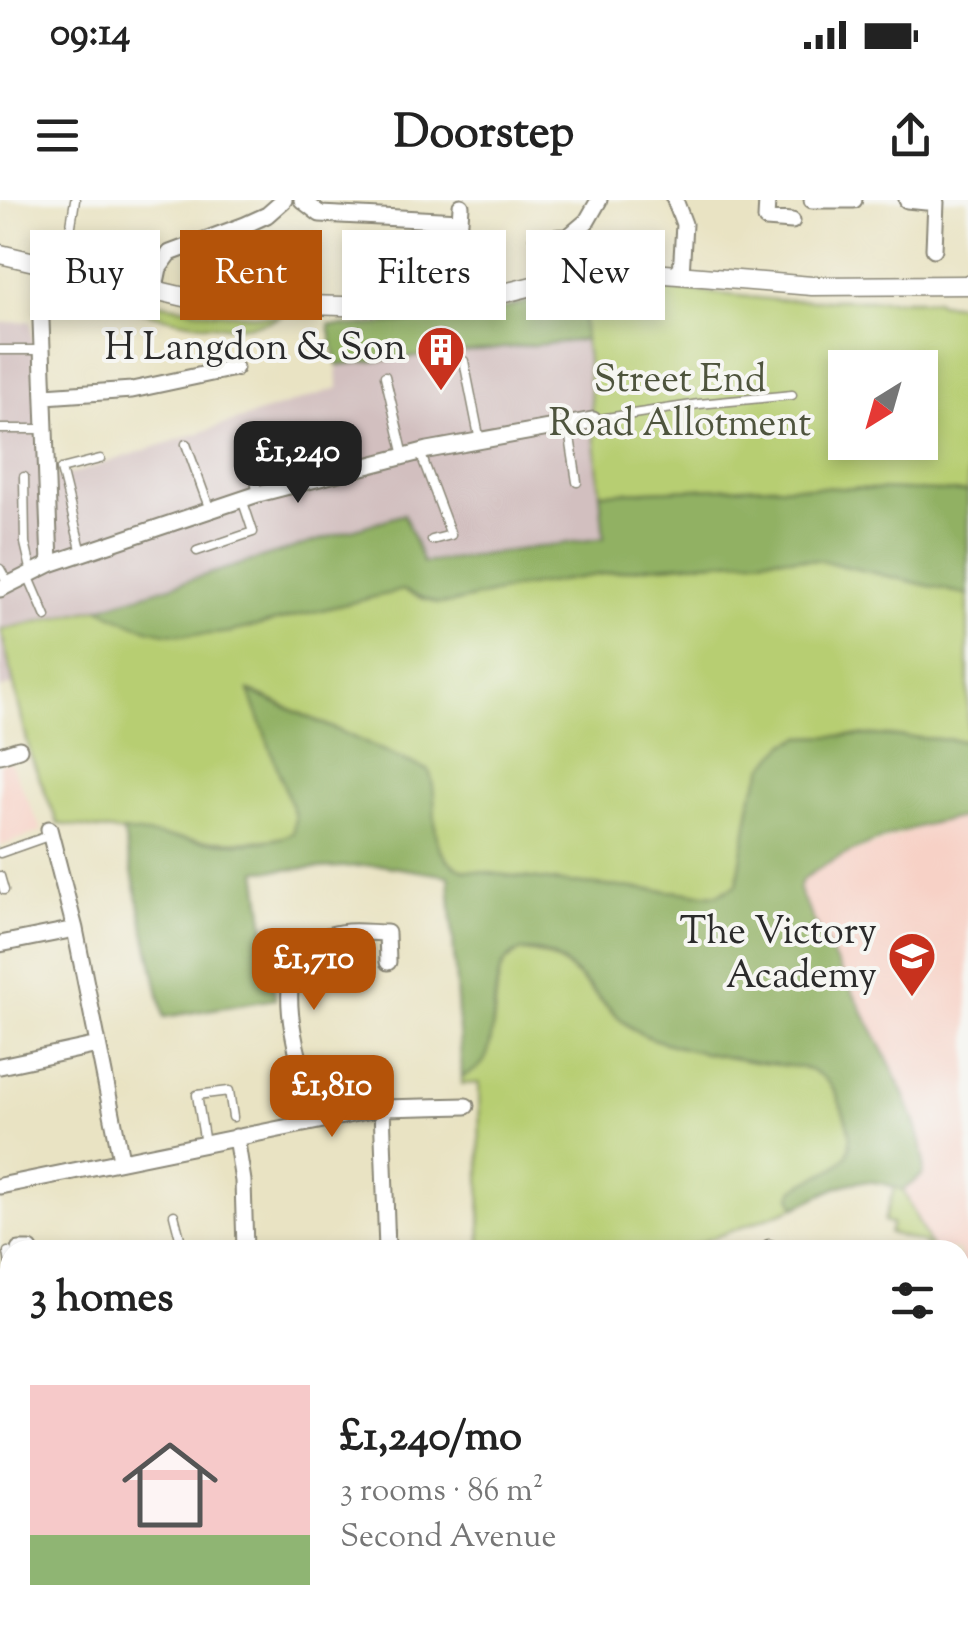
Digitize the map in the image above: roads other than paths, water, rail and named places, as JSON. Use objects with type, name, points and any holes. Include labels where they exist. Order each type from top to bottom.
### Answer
[{"type":"street","points":[[160,267],[170,253],[245,225],[284,200]]},
{"type":"street","points":[[302,200],[320,214],[460,222],[461,206]]},
{"type":"street","points":[[576,230],[599,200]]},
{"type":"street","points":[[675,200],[684,224],[681,275]]},
{"type":"street","points":[[767,200],[766,219],[792,221]]},
{"type":"street","points":[[817,201],[854,200]]},
{"type":"street","points":[[907,200],[934,201],[934,249]]},
{"type":"street","points":[[0,254],[30,261]]},
{"type":"street","points":[[160,293],[206,302],[424,306],[468,302],[586,273],[616,270],[812,286],[968,285]]},
{"type":"street","points":[[43,320],[50,564]]},
{"type":"street","points":[[44,396],[132,390],[236,368]]},
{"type":"street","points":[[4,587],[50,564],[250,496],[412,454],[594,420]]},
{"type":"street","points":[[0,755],[19,749]]},
{"type":"street","points":[[50,832],[75,929],[121,1159]]},
{"type":"street","points":[[0,944],[75,929]]},
{"type":"street","points":[[316,1120],[292,1022],[292,968],[312,945],[346,932],[387,933],[388,962]]},
{"type":"street","points":[[0,1066],[98,1045]]},
{"type":"street","points":[[0,1186],[382,1108],[466,1106]]},
{"type":"street","points":[[382,1108],[388,1240]]},
{"type":"street","points":[[236,1137],[243,1181],[245,1240]]},
{"type":"lane","points":[[71,230],[76,200]]},
{"type":"lane","points":[[0,350],[42,350]]},
{"type":"lane","points":[[464,361],[480,440]]},
{"type":"lane","points":[[384,376],[412,454],[451,535],[432,540]]},
{"type":"lane","points":[[594,420],[699,404],[792,396]]},
{"type":"lane","points":[[568,424],[577,482]]},
{"type":"lane","points":[[0,429],[46,430]]},
{"type":"lane","points":[[186,444],[210,510]]},
{"type":"lane","points":[[198,552],[253,532],[252,468],[324,445],[330,475]]},
{"type":"lane","points":[[82,553],[61,469],[100,459]]},
{"type":"lane","points":[[24,477],[25,543],[30,574],[46,617]]},
{"type":"lane","points":[[0,569],[4,587]]},
{"type":"lane","points":[[0,853],[50,832]]},
{"type":"lane","points":[[0,876],[4,890]]},
{"type":"lane","points":[[205,1144],[197,1096],[229,1092],[233,1116]]},
{"type":"lane","points":[[174,1215],[180,1240]]},
{"type":"place","name":"H Langdon & Son","points":[[441,392]]},
{"type":"place","name":"The Victory Academy","points":[[912,998]]},
{"type":"park label","name":"Street End Road Allotment","points":[[680,404]]}]
